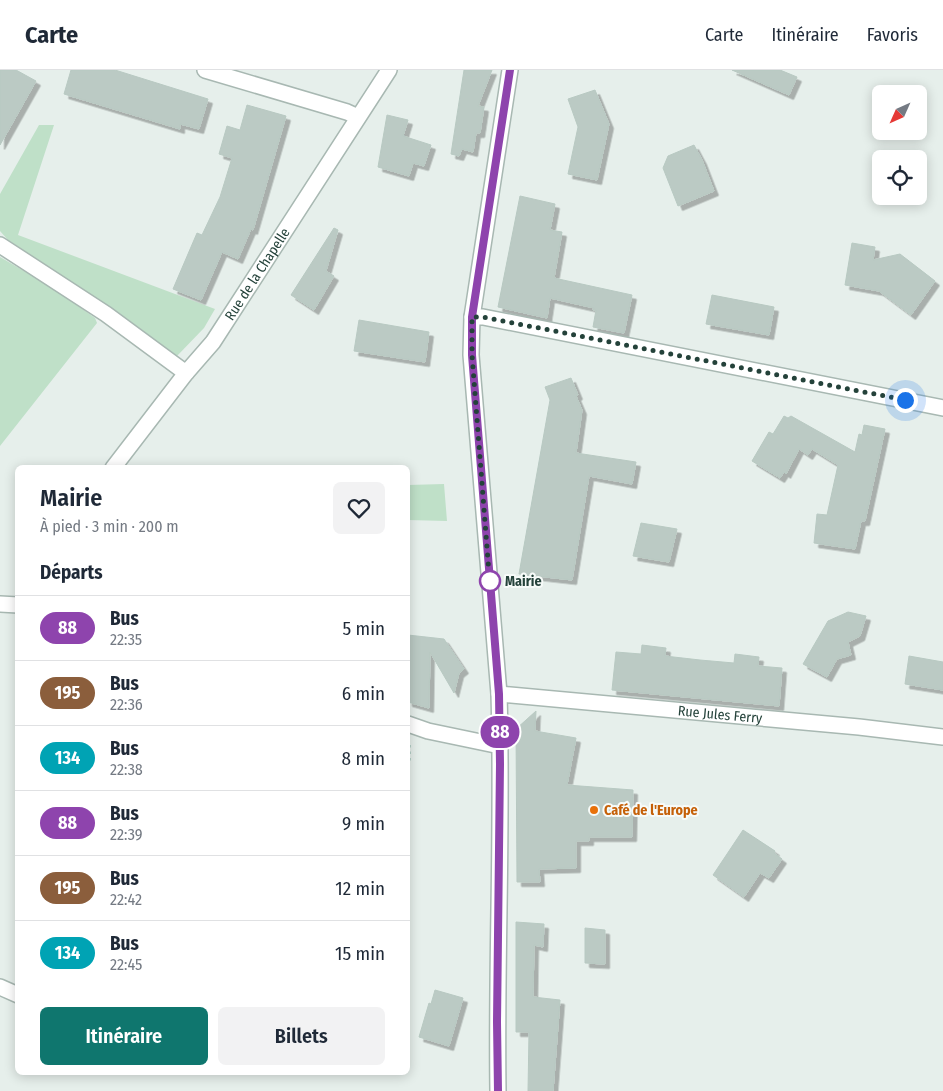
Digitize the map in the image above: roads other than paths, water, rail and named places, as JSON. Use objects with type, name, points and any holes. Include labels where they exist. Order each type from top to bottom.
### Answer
[{"type":"street","points":[[205,70],[347,112],[358,118]]},
{"type":"street","name":"Rue de la Chapelle","points":[[115,465],[186,373],[213,342],[389,70]]},
{"type":"street","points":[[498,1091],[499,694],[472,355],[472,317],[510,70]]},
{"type":"street","points":[[0,246],[92,304],[186,373]]},
{"type":"street","points":[[472,317],[493,319],[943,408]]},
{"type":"street","name":"Rue Jules Ferry","points":[[499,694],[859,727],[943,737]]},
{"type":"street","points":[[410,725],[500,746]]},
{"type":"street","points":[[0,987],[15,994]]},
{"type":"place","name":"Mairie","points":[[490,581]]},
{"type":"place","name":"Café de l'Europe","points":[[594,810]]}]
